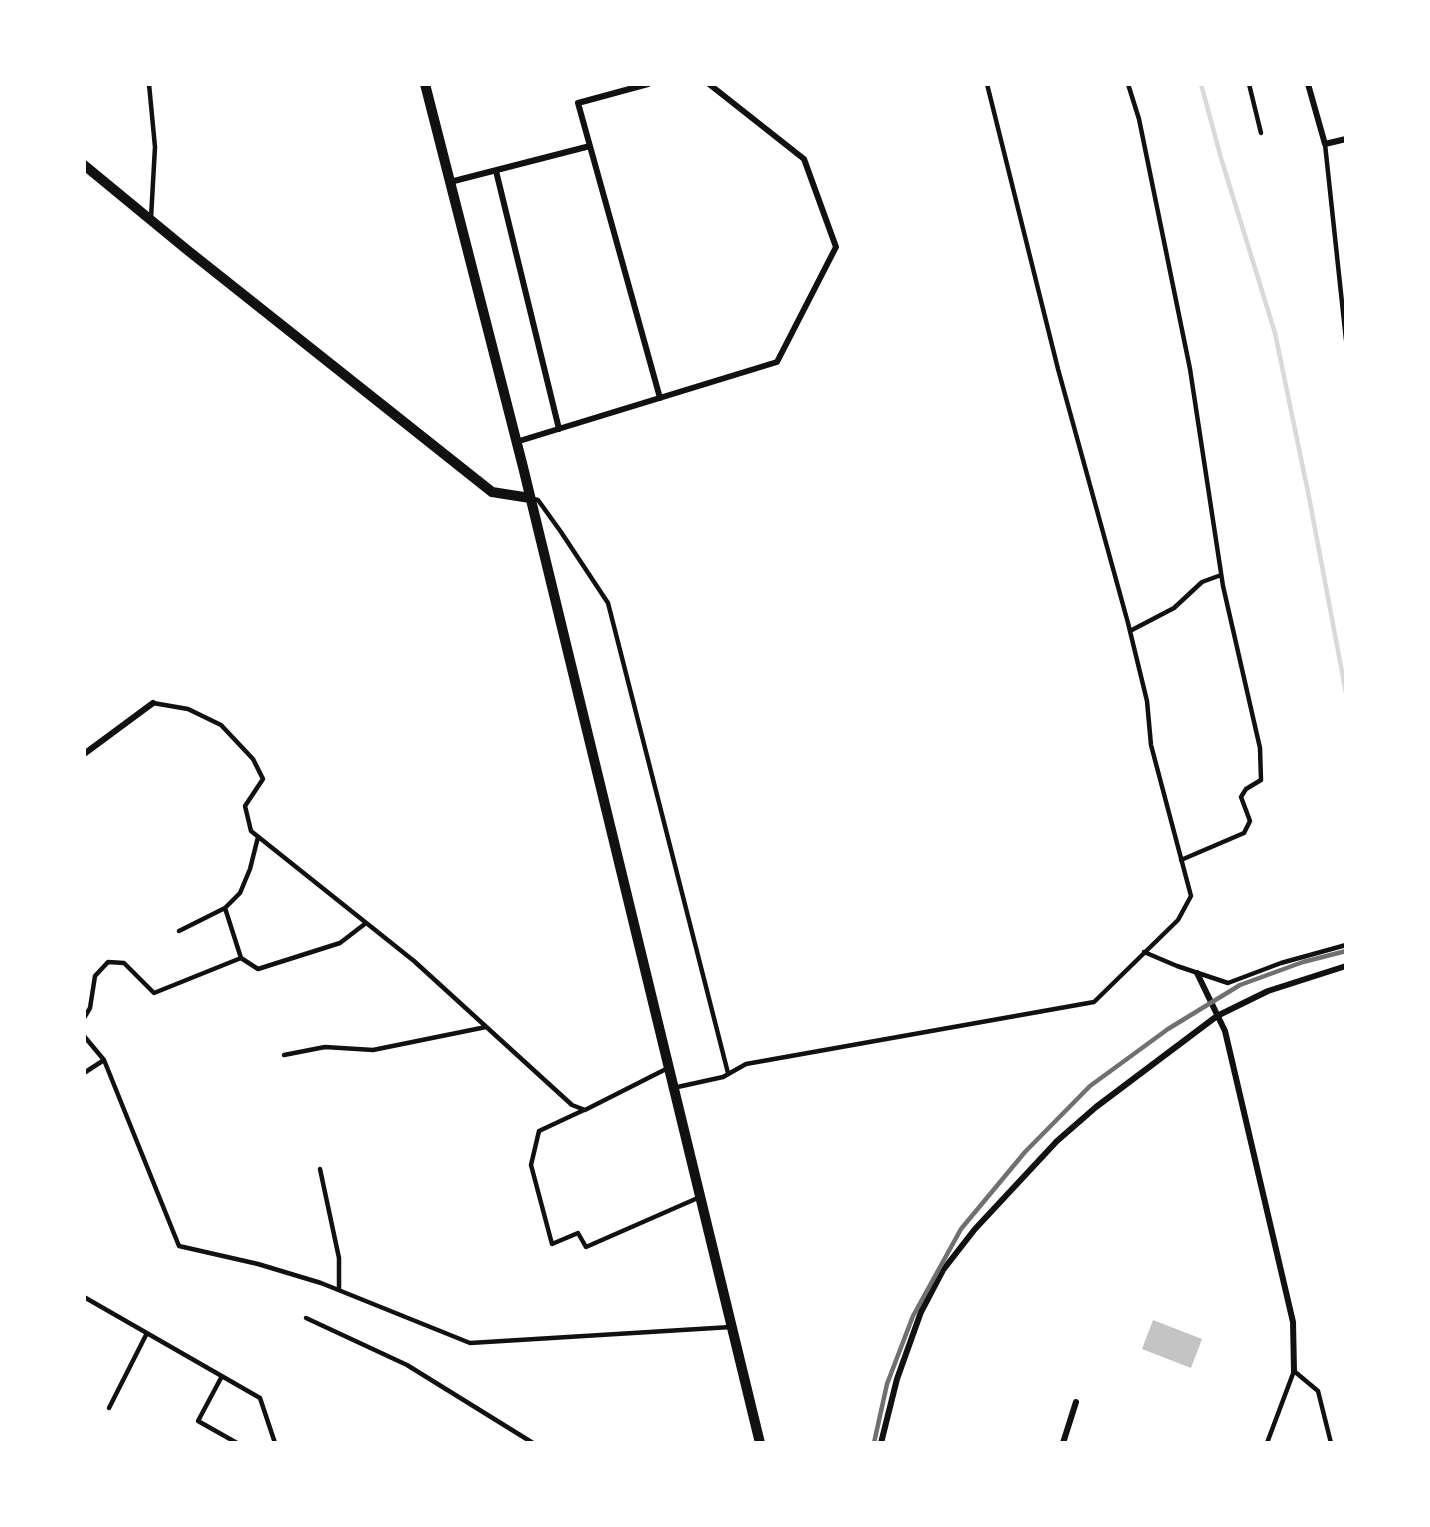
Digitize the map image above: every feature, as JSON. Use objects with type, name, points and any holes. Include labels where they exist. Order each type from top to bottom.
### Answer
[{"type":"street","points":[[425,84],[530,498],[760,1443]]},
{"type":"street","points":[[648,84],[578,103],[660,398]]},
{"type":"street","points":[[516,442],[777,362],[836,247],[804,159],[709,84]]},
{"type":"street","points":[[1308,84],[1325,144],[1346,140]]},
{"type":"street","points":[[450,182],[590,146]]},
{"type":"street","points":[[84,165],[492,492],[530,498]]},
{"type":"street","points":[[496,171],[559,429]]},
{"type":"street","points":[[84,754],[153,703]]},
{"type":"street","points":[[881,1443],[897,1379],[921,1312],[944,1270],[975,1229],[1057,1141],[1096,1107],[1217,1016],[1268,991],[1346,966]]},
{"type":"street","points":[[1197,973],[1225,1031],[1293,1322],[1294,1371]]},
{"type":"street","points":[[1063,1443],[1076,1402]]},
{"type":"lane","points":[[149,84],[155,147],[151,221]]},
{"type":"lane","points":[[673,1088],[723,1077],[746,1064],[1094,1002],[1178,920],[1191,897],[1151,745],[1147,701],[1130,631],[1058,369],[987,84]]},
{"type":"lane","points":[[1128,84],[1138,119],[1191,369],[1221,575],[1260,748],[1262,780],[1246,789],[1241,797],[1250,821],[1244,833],[1181,860]]},
{"type":"lane","points":[[1249,84],[1261,133]]},
{"type":"lane","points":[[1325,144],[1346,340]]},
{"type":"lane","points":[[1338,266],[1346,262]]},
{"type":"lane","points":[[530,498],[538,500],[608,603],[729,1073]]},
{"type":"lane","points":[[1130,631],[1174,608],[1202,582],[1221,575]]},
{"type":"lane","points":[[153,703],[188,709],[221,725],[253,759],[263,779],[245,806],[251,831],[414,961],[572,1105],[585,1110]]},
{"type":"lane","points":[[178,931],[225,908],[240,893],[250,869],[258,837]]},
{"type":"lane","points":[[225,908],[241,958],[258,969],[340,943],[366,923]]},
{"type":"lane","points":[[1144,952],[1228,983],[1281,963],[1345,945]]},
{"type":"lane","points":[[84,1018],[90,1008],[95,976],[108,962],[124,963],[154,993],[241,958]]},
{"type":"lane","points":[[284,1055],[325,1047],[373,1050],[486,1027]]},
{"type":"lane","points":[[84,1036],[104,1060],[179,1246],[258,1264],[339,1290],[470,1343],[731,1327]]},
{"type":"lane","points":[[84,1073],[104,1060]]},
{"type":"lane","points":[[668,1068],[539,1131],[531,1165],[552,1244],[578,1233],[586,1247],[700,1197]]},
{"type":"lane","points":[[320,1168],[339,1258],[339,1290]]},
{"type":"lane","points":[[84,1297],[260,1398],[275,1443]]},
{"type":"lane","points":[[306,1318],[407,1365],[533,1443]]},
{"type":"lane","points":[[109,1408],[147,1333]]},
{"type":"lane","points":[[1267,1443],[1294,1371],[1318,1391],[1331,1443]]},
{"type":"lane","points":[[222,1376],[198,1421],[237,1443]]},
{"type":"building","points":[[1153,1320],[1202,1339],[1191,1368],[1142,1349]]},
{"type":"waterway","points":[[1201,84],[1221,158],[1275,333],[1346,693]]},
{"type":"railway","points":[[874,1443],[887,1384],[913,1316],[961,1229],[1025,1152],[1090,1086],[1168,1029],[1240,985],[1303,962],[1346,951]]}]
